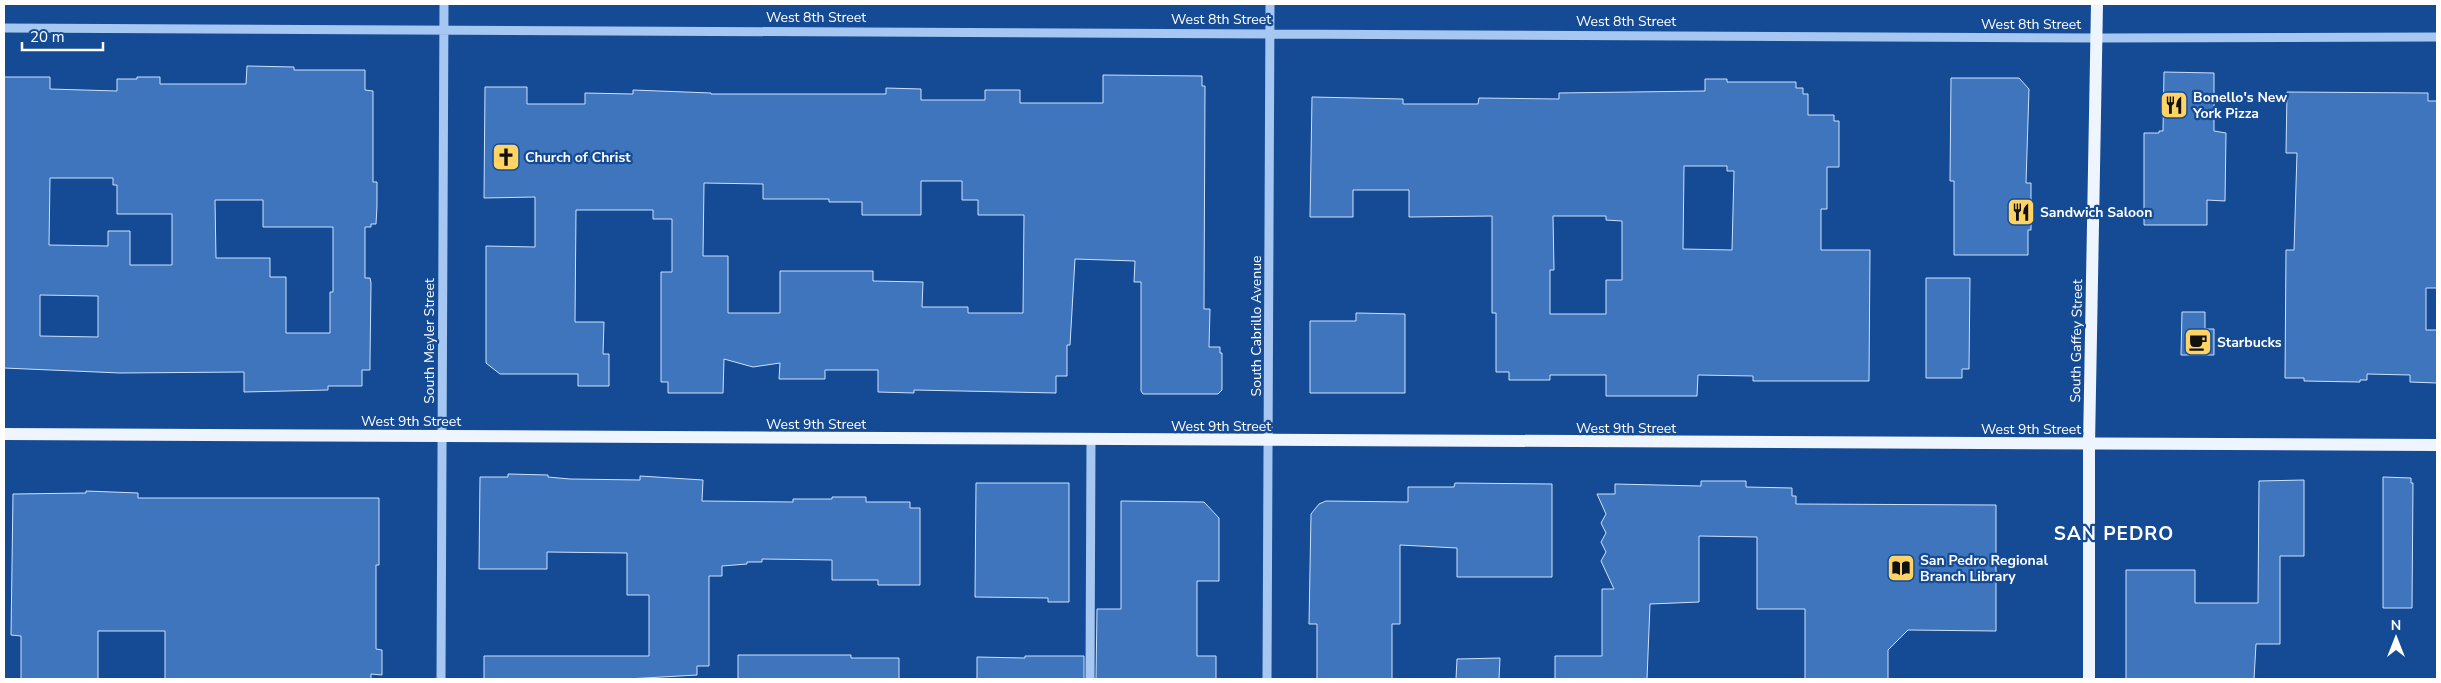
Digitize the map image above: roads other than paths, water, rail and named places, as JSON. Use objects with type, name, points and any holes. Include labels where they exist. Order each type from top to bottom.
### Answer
[{"type":"main road","name":"South Gaffey Street","points":[[2089,679],[2089,445],[2097,4]]},
{"type":"main road","name":"West 9th Street","points":[[4,434],[2089,445],[2437,445]]},
{"type":"street","name":"South Meyler Street","points":[[441,679],[444,4]]},
{"type":"street","name":"South Cabrillo Avenue","points":[[1267,679],[1270,4]]},
{"type":"street","name":"West 8th Street","points":[[4,28],[1270,32],[2097,38],[2437,37]]},
{"type":"street","points":[[1090,679],[1091,440]]},
{"type":"place","name":"Bonello's New York Pizza","points":[[2174,105]]},
{"type":"place","name":"Church of Christ","points":[[506,157]]},
{"type":"place","name":"Sandwich Saloon","points":[[2021,212]]},
{"type":"place","name":"Starbucks","points":[[2198,342]]},
{"type":"place","name":"San Pedro Regional Branch Library","points":[[1901,568]]},
{"type":"district","name":"SAN PEDRO","points":[[2114,533]]}]
